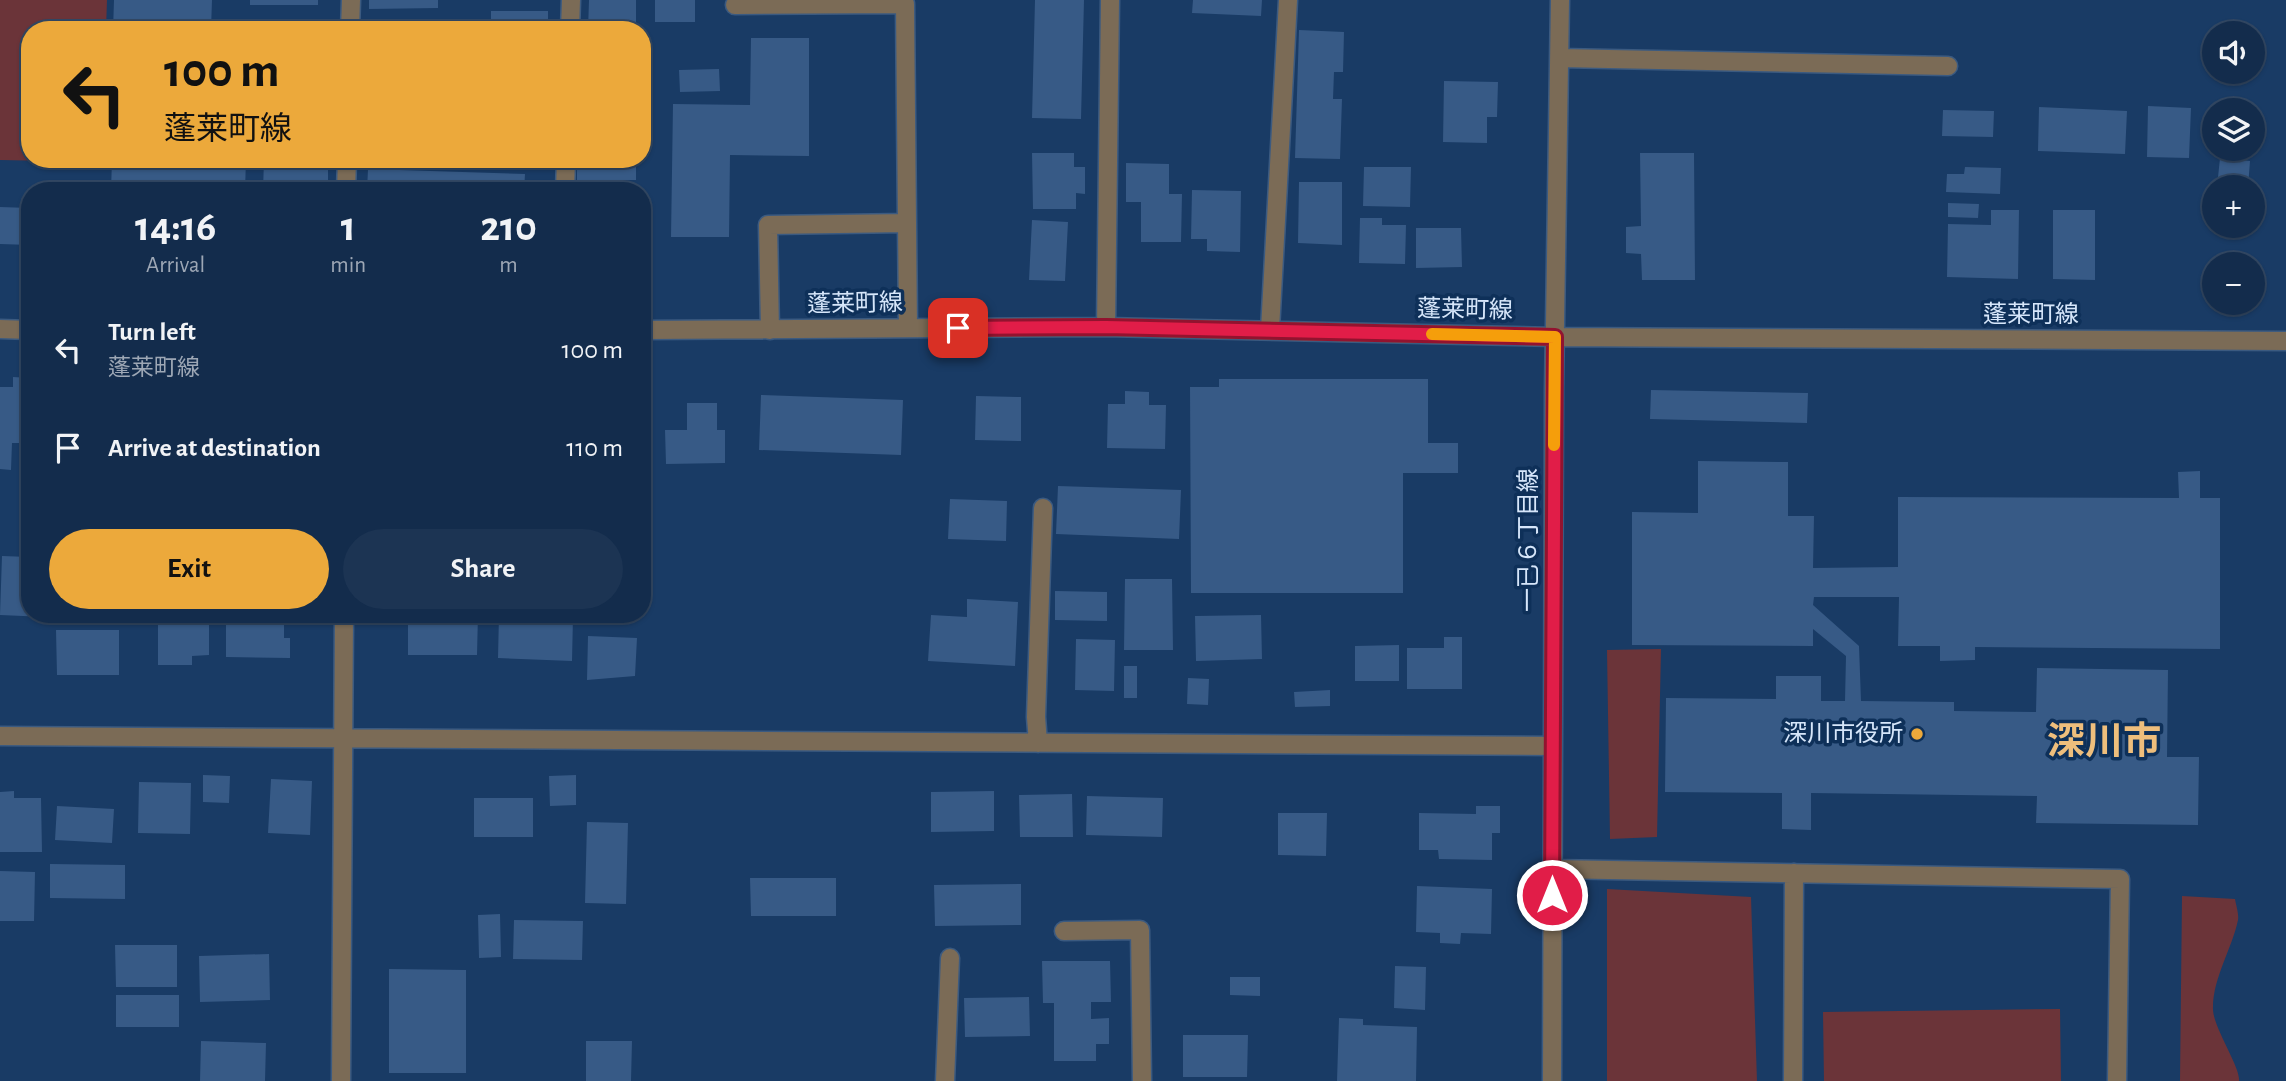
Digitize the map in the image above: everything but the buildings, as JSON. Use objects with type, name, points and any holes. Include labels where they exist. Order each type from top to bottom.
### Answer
[{"type":"street","points":[[350,21],[351,0]]},
{"type":"street","points":[[570,21],[571,0]]},
{"type":"street","points":[[1106,327],[1110,0]]},
{"type":"street","points":[[1270,330],[1288,0]]},
{"type":"street","name":"一已６丁目線","points":[[1552,1081],[1555,337],[1560,0]]},
{"type":"street","points":[[735,5],[905,4],[908,328]]},
{"type":"street","points":[[1560,58],[1948,66]]},
{"type":"street","points":[[770,330],[768,225],[907,223]]},
{"type":"street","name":"蓬莱町線","points":[[651,330],[1106,327],[1555,337],[2286,341]]},
{"type":"street","points":[[0,329],[21,330]]},
{"type":"street","points":[[1038,743],[1036,718],[1043,508]]},
{"type":"street","points":[[341,1081],[344,623]]},
{"type":"street","points":[[0,736],[1552,746]]},
{"type":"street","points":[[1552,869],[2120,879],[2118,1081]]},
{"type":"street","points":[[1793,1081],[1794,873]]},
{"type":"street","points":[[1064,931],[1140,930],[1142,1081]]},
{"type":"street","points":[[945,1081],[950,957]]},
{"type":"shaded area","points":[[0,0],[107,0],[106,21],[21,21],[21,160],[0,160]]},
{"type":"shaded area","points":[[1661,649],[1657,837],[1610,839],[1607,650]]},
{"type":"shaded area","points":[[1607,889],[1751,897],[1757,1081],[1607,1081]]},
{"type":"shaded area","points":[[2182,896],[2235,899],[2238,920],[2219,976],[2213,1010],[2239,1081],[2180,1081]]},
{"type":"shaded area","points":[[2060,1009],[2061,1081],[1824,1081],[1823,1012]]},
{"type":"slow traffic","points":[[1432,334],[1555,337],[1554,445]]},
{"type":"place","name":"深川市役所","points":[[1917,734]]},
{"type":"district","name":"深川市","points":[[2104,743]]},
{"type":"route","points":[[958,328],[1106,327],[1555,337],[1552,895]]}]
